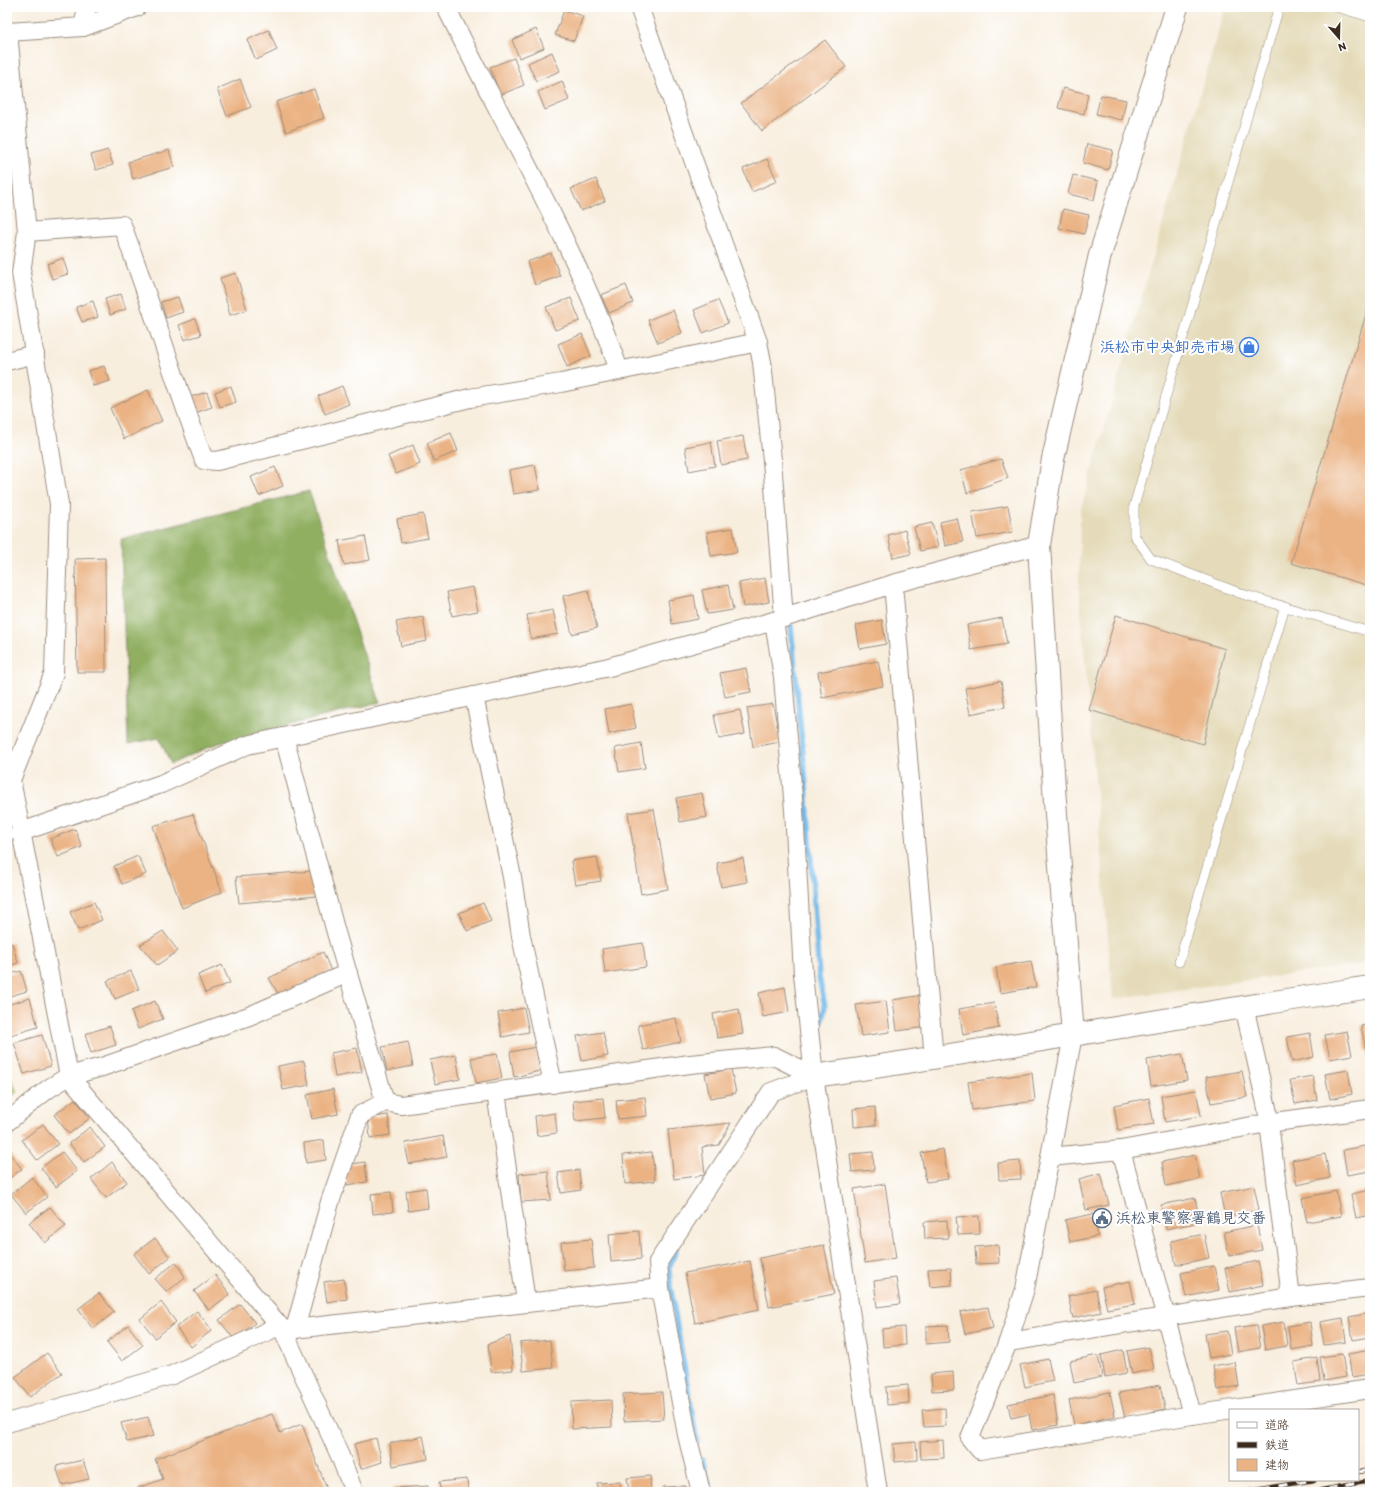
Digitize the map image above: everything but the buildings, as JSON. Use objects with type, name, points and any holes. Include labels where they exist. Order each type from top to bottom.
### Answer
[{"type":"street","points":[[83,27],[87,7]]},
{"type":"street","points":[[137,7],[83,27],[8,32],[27,232],[21,273],[59,504],[54,673],[11,780],[14,833],[69,1076],[286,1328],[354,1492]]},
{"type":"street","points":[[446,7],[479,75],[560,230],[612,348],[619,370]]},
{"type":"street","points":[[639,7],[758,342],[762,362],[772,460],[779,620],[794,810],[803,974],[814,1076],[878,1492]]},
{"type":"street","points":[[1177,7],[1100,255],[1053,459],[1040,545],[1054,788],[1073,1035],[1025,1290],[1008,1342],[970,1438],[980,1450],[1229,1410]]},
{"type":"street","points":[[27,232],[122,225],[151,303],[168,361],[204,460],[217,461],[470,398],[561,383],[758,342]]},
{"type":"street","points":[[7,361],[35,354]]},
{"type":"street","points":[[14,833],[161,784],[247,745],[609,667],[779,620],[893,584],[1040,545]]},
{"type":"street","points":[[893,584],[934,1059]]},
{"type":"street","points":[[474,696],[512,877],[521,936],[553,1084]]},
{"type":"street","points":[[284,737],[348,973],[385,1102]]},
{"type":"street","points":[[7,1122],[48,1089],[69,1076],[102,1067],[249,1016],[348,973]]},
{"type":"street","points":[[701,1492],[687,1435],[660,1288],[658,1262],[771,1092],[814,1076],[934,1059],[1244,1006],[1370,987]]},
{"type":"street","points":[[1244,1006],[1268,1123],[1291,1297]]},
{"type":"street","points":[[286,1328],[360,1115],[385,1102],[401,1105],[690,1064],[774,1056],[814,1076]]},
{"type":"street","points":[[496,1092],[526,1302]]},
{"type":"street","points":[[1050,1156],[1121,1150],[1268,1123],[1370,1109]]},
{"type":"street","points":[[1121,1150],[1192,1415]]},
{"type":"street","points":[[7,1423],[172,1375],[286,1328],[660,1288]]},
{"type":"street","points":[[1008,1342],[1167,1318],[1291,1297],[1370,1288]]},
{"type":"street","points":[[1233,1409],[1370,1389]]},
{"type":"lane","points":[[1279,7],[1134,506],[1134,535],[1151,559],[1242,594],[1370,632]]},
{"type":"lane","points":[[1336,7],[1370,17]]},
{"type":"lane","points":[[1179,962],[1285,606]]},
{"type":"shaded area","name":"浜松市中央卸売市場","points":[[1225,7],[1370,7],[1370,963],[1113,999],[1079,586],[1080,512]]},
{"type":"green space","points":[[309,491],[380,702],[216,744],[171,764],[159,738],[128,744],[121,539]]},
{"type":"green space","points":[[7,1070],[17,1092],[7,1100]]},
{"type":"waterway","points":[[791,626],[806,786],[819,977],[825,1006],[819,1032]]},
{"type":"waterway","points":[[676,1250],[669,1268],[670,1286],[697,1442]]},
{"type":"waterway","points":[[702,1460],[711,1492]]},
{"type":"railway","points":[[1359,1472],[1370,1470]]},
{"type":"railway","points":[[1244,1492],[1308,1481]]},
{"type":"railway","points":[[1311,1492],[1370,1481]]},
{"type":"place","name":"浜松市中央卸売市場","points":[[1249,347]]},
{"type":"place","name":"浜松東警察署鶴見交番","points":[[1102,1218]]}]
